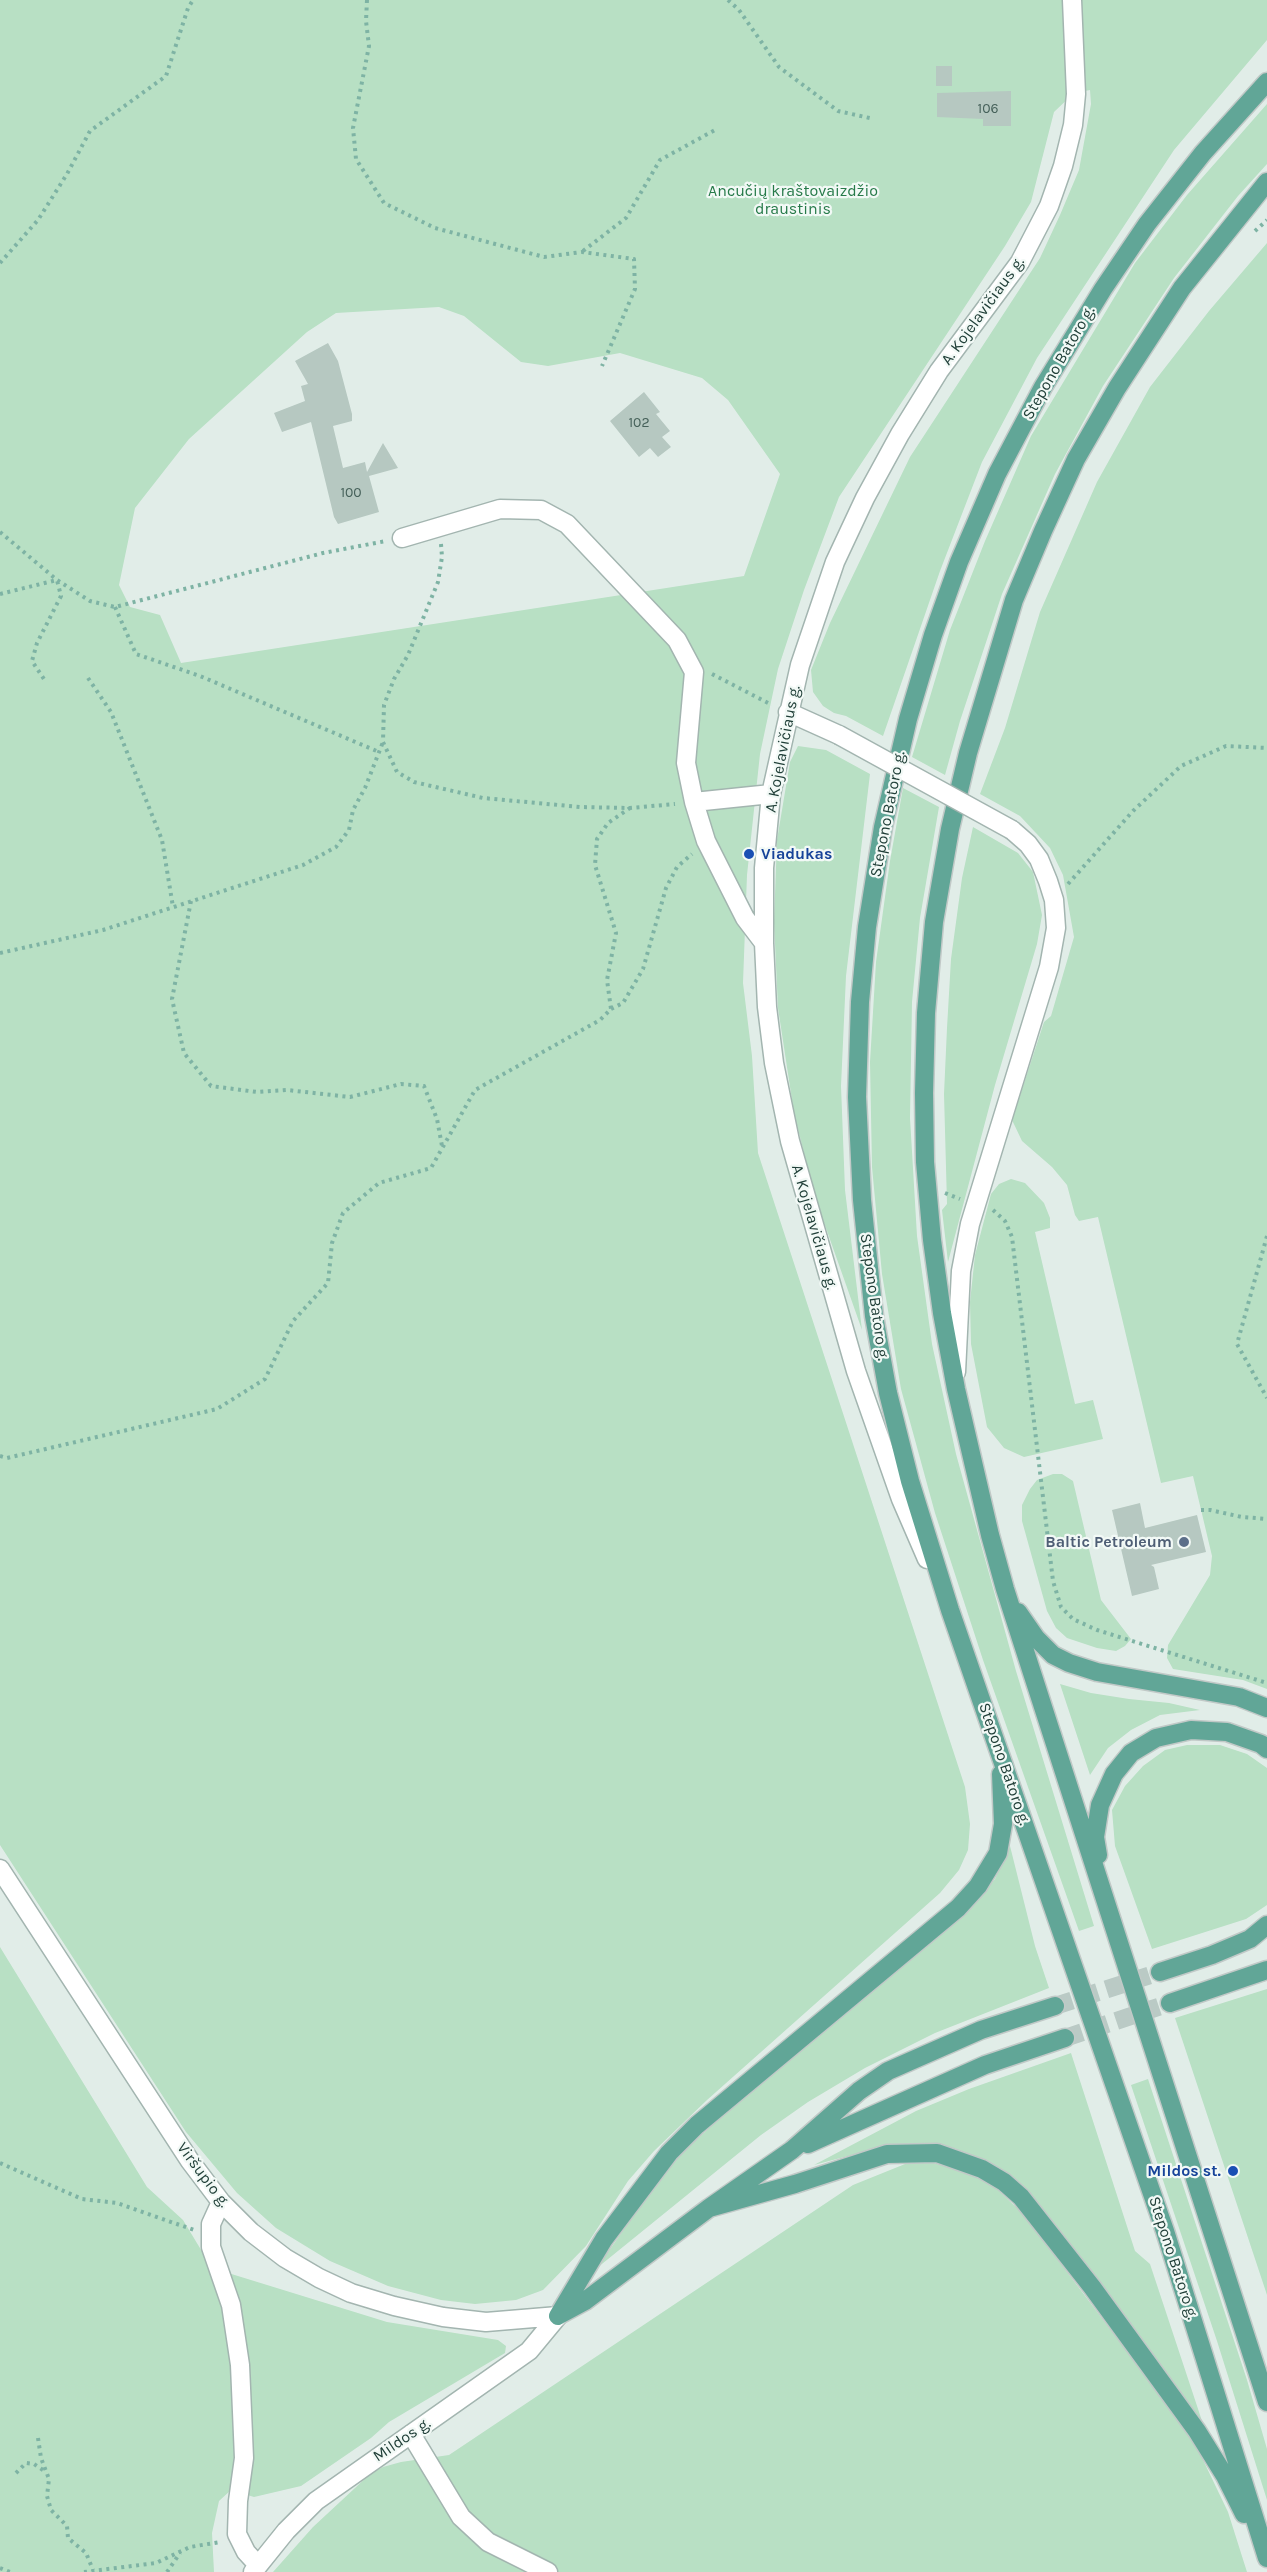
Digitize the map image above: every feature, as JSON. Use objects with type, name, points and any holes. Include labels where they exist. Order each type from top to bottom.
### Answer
[{"type":"main road","name":"Stepono Batoro g.","points":[[1267,82],[1203,153],[1115,270],[1043,387],[997,474],[959,562],[933,635],[908,719],[883,827],[867,927],[860,1002],[857,1097],[862,1200],[874,1316],[888,1393],[910,1481],[950,1611],[1165,2231],[1267,2560]]},
{"type":"main road","points":[[1267,182],[1182,288],[1116,388],[1076,459],[1042,531],[1014,600],[968,753],[950,829],[934,922],[925,1036],[926,1162],[932,1240],[956,1389],[1005,1589],[1267,2402]]},
{"type":"main road","points":[[1005,1589],[1023,1621],[1036,1638],[1053,1655],[1069,1663],[1097,1672],[1239,1697],[1267,1708]]},
{"type":"main road","points":[[1102,1889],[1095,1837],[1100,1806],[1114,1774],[1131,1753],[1156,1738],[1191,1730],[1227,1732],[1261,1744],[1267,1749]]},
{"type":"main road","points":[[558,2316],[604,2239],[669,2153],[697,2125],[958,1908],[978,1886],[998,1853],[1004,1824],[1000,1751]]},
{"type":"main road","points":[[1160,1972],[1212,1955],[1250,1938],[1267,1925]]},
{"type":"main road","points":[[1170,2003],[1266,1971]]},
{"type":"main road","points":[[558,2316],[585,2301],[709,2208],[792,2150],[859,2091],[888,2071],[981,2030],[1055,2006]]},
{"type":"main road","points":[[792,2150],[985,2065],[1065,2038]]},
{"type":"main road","points":[[709,2208],[795,2184],[887,2154],[937,2153],[982,2169],[1004,2182],[1021,2197],[1071,2260],[1197,2431],[1225,2476],[1267,2560]]},
{"type":"street","name":"A. Kojelavičiaus g.","points":[[950,1611],[901,1499],[856,1371],[790,1141],[774,1063],[767,1007],[764,868],[771,794],[788,712],[800,665],[835,561],[865,498],[933,380],[1020,262],[1049,206],[1064,166],[1076,94],[1072,0]]},
{"type":"street","points":[[402,538],[439,525],[500,509],[528,508],[553,514],[567,524],[677,640],[694,672],[686,763],[694,802],[706,841],[745,918],[764,943]]},
{"type":"street","points":[[788,712],[839,735],[1012,830],[1028,844],[1039,859],[1054,900],[1056,928],[1048,967],[970,1224],[962,1271],[956,1389]]},
{"type":"street","points":[[694,802],[771,794]]},
{"type":"street","name":"Viršupio g.","points":[[0,1869],[190,2161],[221,2202],[251,2232],[285,2258],[319,2278],[351,2293],[394,2306],[443,2317],[486,2322],[558,2316]]},
{"type":"street","points":[[221,2202],[211,2224],[211,2247],[231,2305],[240,2365],[244,2458],[238,2501],[237,2534],[255,2568]]},
{"type":"street","name":"Mildos g.","points":[[255,2568],[316,2501],[529,2351],[558,2316]]},
{"type":"street","points":[[411,2434],[461,2517],[488,2542],[548,2572]]},
{"type":"path","points":[[0,262],[38,220],[67,174],[90,130],[166,76],[188,8],[193,0]]},
{"type":"path","points":[[367,0],[366,21],[369,46],[353,128],[356,159],[384,203],[435,228],[544,256],[582,252],[634,259],[636,289],[602,366]]},
{"type":"path","points":[[728,0],[739,10],[779,67],[838,111],[874,119]]},
{"type":"path","points":[[582,252],[626,218],[660,160],[714,130]]},
{"type":"path","points":[[0,953],[102,930],[303,864],[336,847],[349,830],[353,810],[365,788],[383,742],[384,705],[394,679],[408,655],[438,582],[442,557],[439,525]]},
{"type":"path","points":[[0,532],[57,580],[90,601],[115,607],[322,554],[402,538]]},
{"type":"path","points":[[0,594],[57,580]]},
{"type":"path","points":[[44,679],[32,661],[37,643],[62,596],[57,580]]},
{"type":"path","points":[[115,607],[136,654],[200,676],[379,752]]},
{"type":"path","points":[[704,668],[767,703]]},
{"type":"path","points":[[88,678],[111,712],[162,840],[173,907]]},
{"type":"path","points":[[383,742],[397,772],[414,782],[483,798],[580,807],[630,808],[694,802]]},
{"type":"path","points":[[1054,900],[1133,811],[1181,766],[1226,746],[1267,748]]},
{"type":"path","points":[[611,1009],[608,980],[616,933],[595,866],[597,839],[608,823],[630,808]]},
{"type":"path","points":[[0,1456],[7,1458],[218,1409],[265,1379],[293,1320],[328,1283],[332,1243],[343,1213],[379,1183],[431,1168],[475,1090],[600,1020],[611,1009],[623,1003],[643,969],[666,888],[677,867],[706,841]]},
{"type":"path","points":[[191,901],[172,999],[184,1053],[211,1086],[257,1092],[287,1090],[350,1097],[401,1084],[424,1086],[437,1119],[442,1147]]},
{"type":"path","points":[[1267,1236],[1237,1344],[1267,1398]]},
{"type":"path","points":[[1201,1510],[1267,1519]]},
{"type":"path","points":[[0,2163],[82,2199],[117,2203],[211,2236]]},
{"type":"path","points":[[38,2438],[40,2458],[49,2479],[47,2496],[51,2511],[67,2526],[68,2538],[86,2553],[93,2570]]},
{"type":"path","points":[[16,2473],[26,2463],[34,2464],[46,2472]]},
{"type":"path","points":[[84,2572],[156,2563],[190,2547],[218,2543],[237,2534]]},
{"type":"path","points":[[167,2572],[182,2551]]},
{"type":"path","points":[[0,2568],[10,2572]]},
{"type":"green space","name":"Ancučių kraštovaizdžio draustinis","points":[[0,0],[1267,0],[1267,40],[1174,150],[1037,358],[982,462],[940,571],[883,736],[823,706],[813,692],[811,670],[830,623],[910,457],[1040,258],[1060,215],[1079,170],[1091,104],[1090,90],[1074,93],[1054,112],[1031,202],[1005,246],[839,497],[804,590],[778,669],[760,754],[747,875],[743,983],[752,1056],[758,1153],[965,1787],[970,1824],[968,1850],[959,1870],[940,1893],[707,2100],[654,2151],[628,2181],[586,2246],[543,2290],[516,2300],[475,2304],[441,2300],[388,2286],[330,2261],[276,2228],[237,2193],[186,2132],[0,1845]],"holes":[[[439,307],[464,316],[521,362],[548,366],[620,353],[702,378],[728,400],[780,474],[744,576],[181,663],[160,615],[130,607],[119,585],[135,508],[189,439],[307,332],[336,313]]]},
{"type":"green space","points":[[1267,104],[1267,164],[1238,196],[1174,278],[1103,386],[1055,474],[1002,594],[960,721],[945,775],[912,757],[950,630],[985,541],[1031,436],[1135,263],[1187,195]]},
{"type":"green space","points":[[1267,243],[1267,1689],[1243,1680],[1173,1669],[1167,1658],[1168,1645],[1210,1575],[1212,1556],[1193,1476],[1161,1483],[1098,1217],[1079,1221],[1075,1215],[1067,1185],[1052,1167],[1022,1141],[1012,1120],[1044,1022],[1051,1016],[1074,937],[1063,875],[1050,848],[1020,816],[980,794],[1005,728],[1040,612],[1097,482],[1150,387],[1209,311]]},
{"type":"green space","points":[[798,746],[826,750],[870,774],[846,976],[841,1086],[845,1190],[862,1330],[815,1197],[794,1113],[778,1008],[774,922],[777,840],[790,762]]},
{"type":"green space","points":[[903,788],[939,807],[920,918],[912,1002],[910,1118],[917,1236],[932,1344],[956,1454],[1016,1671],[1094,1926],[1079,1931],[983,1660],[935,1513],[901,1389],[882,1274],[872,1167],[870,1062],[876,962]]},
{"type":"green space","points":[[973,827],[1018,853],[1033,872],[1042,915],[1037,944],[995,1085],[948,1262],[942,1210],[947,1204],[944,1094],[947,1028],[951,959],[962,878]]},
{"type":"green space","points":[[1011,1179],[1025,1183],[1044,1203],[1050,1218],[1050,1228],[1035,1232],[1075,1404],[1093,1400],[1103,1439],[1024,1457],[1004,1448],[987,1427],[971,1344],[970,1302],[975,1255],[991,1194],[999,1184]]},
{"type":"green space","points":[[1053,1474],[1062,1474],[1073,1481],[1101,1600],[1131,1639],[1116,1651],[1097,1648],[1067,1638],[1056,1628],[1047,1611],[1022,1521],[1022,1505],[1037,1480]]},
{"type":"green space","points":[[1060,1684],[1091,1693],[1169,1703],[1200,1710],[1160,1715],[1131,1730],[1108,1748],[1090,1775]]},
{"type":"green space","points":[[1187,1745],[1220,1745],[1247,1754],[1267,1768],[1267,1905],[1246,1919],[1152,1949],[1115,1846],[1112,1810],[1125,1786],[1143,1766],[1165,1750]]},
{"type":"green space","points":[[1010,1846],[1035,1946],[1049,1988],[935,2033],[865,2068],[808,2102],[761,2135],[597,2268],[654,2186],[679,2156],[734,2105],[979,1898],[995,1879]]},
{"type":"green space","points":[[0,1947],[147,2187],[183,2220],[212,2268],[387,2322],[498,2340],[506,2346],[505,2353],[389,2422],[371,2438],[301,2486],[254,2497],[231,2490],[219,2501],[212,2533],[214,2572],[0,2572]]},
{"type":"green space","points":[[1267,1989],[1267,2295],[1175,2018]]},
{"type":"green space","points":[[1071,2053],[1135,2251],[1150,2264],[1204,2427],[994,2167],[954,2148],[906,2144],[882,2147],[814,2165],[916,2111],[969,2089]]},
{"type":"green space","points":[[1148,2079],[1247,2380],[1267,2449],[1267,2500],[1217,2341],[1131,2085]]},
{"type":"green space","points":[[910,2162],[933,2163],[971,2173],[994,2186],[1024,2215],[1193,2439],[1228,2512],[1247,2572],[273,2572],[313,2527],[369,2475],[383,2467],[401,2462],[449,2455],[853,2185]]},
{"type":"building","points":[[936,66],[952,66],[952,86],[936,86]]},
{"type":"building","points":[[1011,91],[1011,126],[983,126],[983,119],[937,117],[937,93]]},
{"type":"building","points":[[328,343],[338,361],[352,414],[352,421],[333,426],[343,468],[365,462],[367,472],[383,443],[398,468],[369,476],[379,512],[338,524],[334,517],[311,422],[282,432],[274,413],[305,401],[301,386],[308,384],[295,361]]},
{"type":"building","points":[[644,392],[660,412],[656,414],[670,431],[662,437],[671,447],[658,457],[650,448],[639,457],[610,421]]},
{"type":"building","points":[[1140,1503],[1145,1528],[1197,1515],[1206,1552],[1151,1565],[1154,1567],[1159,1589],[1132,1596],[1112,1510]]},
{"type":"tunnel","points":[[1055,2006],[1160,1972]]},
{"type":"tunnel","points":[[1065,2038],[1170,2003]]},
{"type":"place","name":"Viadukas","points":[[749,854]]},
{"type":"place","name":"Baltic Petroleum","points":[[1184,1542]]},
{"type":"place","name":"Mildos st.","points":[[1233,2171]]}]
